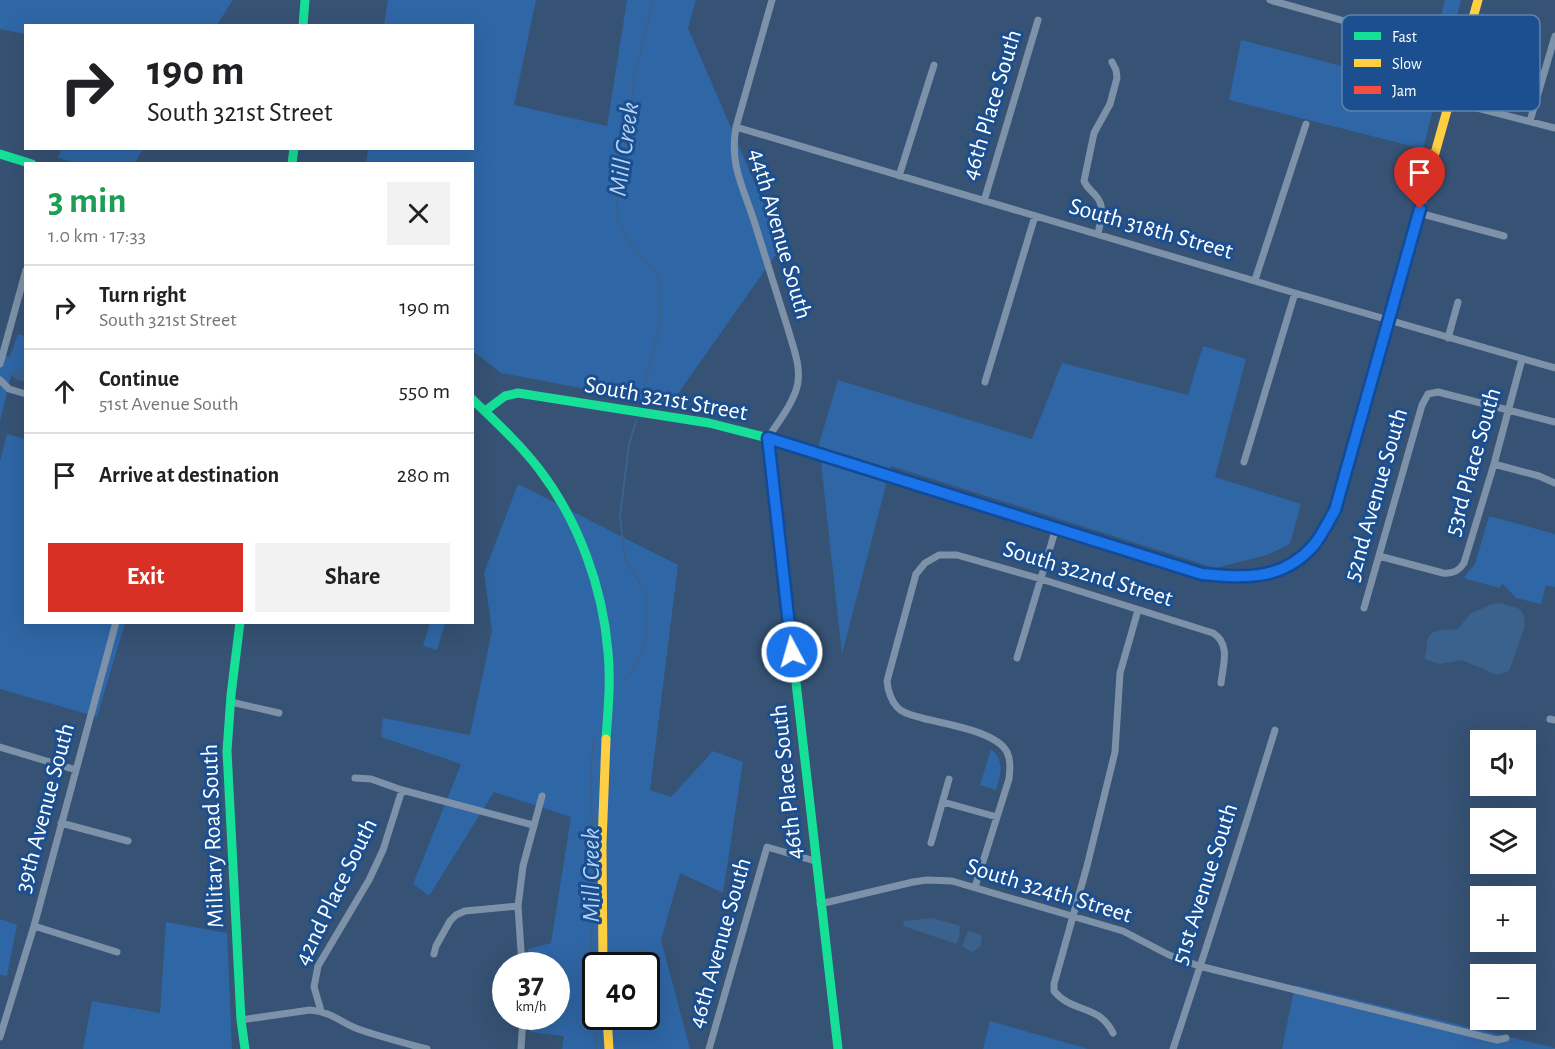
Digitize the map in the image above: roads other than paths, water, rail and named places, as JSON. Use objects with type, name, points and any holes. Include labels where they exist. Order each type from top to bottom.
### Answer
[{"type":"main road","points":[[303,24],[305,0]]},
{"type":"main road","points":[[1474,15],[1478,0]]},
{"type":"main road","points":[[1389,320],[1447,111]]},
{"type":"main road","points":[[0,154],[26,162]]},
{"type":"main road","name":"South 321st Street","points":[[485,411],[505,396],[518,393],[708,423],[768,438],[1202,574],[1252,577],[1285,568],[1301,557],[1314,544],[1335,510],[1389,320]]},
{"type":"main road","points":[[474,401],[517,442],[556,493],[579,540],[595,584],[608,653],[609,675],[604,770],[603,952]]},
{"type":"main road","name":"46th Place South","points":[[768,438],[837,1049]]},
{"type":"main road","name":"Military Road South","points":[[240,624],[227,751],[241,1020],[245,1049]]},
{"type":"main road","points":[[607,1030],[609,1049]]},
{"type":"street","name":"44th Avenue South","points":[[768,438],[797,388],[799,374],[778,296],[735,163],[733,145],[772,0]]},
{"type":"street","points":[[1270,0],[1292,3],[1342,19]]},
{"type":"street","name":"46th Place South","points":[[984,201],[1038,20]]},
{"type":"street","points":[[1540,87],[1555,36]]},
{"type":"street","points":[[1098,234],[1102,207],[1098,198],[1087,188],[1084,181],[1094,133],[1110,104],[1117,78],[1112,62]]},
{"type":"street","points":[[899,176],[934,65]]},
{"type":"street","points":[[1490,111],[1555,128]]},
{"type":"street","points":[[1530,121],[1533,111]]},
{"type":"street","points":[[1255,280],[1306,124]]},
{"type":"street","name":"South 318th Street","points":[[736,127],[1555,368]]},
{"type":"street","points":[[1419,213],[1504,236]]},
{"type":"street","points":[[985,382],[1035,216]]},
{"type":"street","points":[[0,364],[24,277]]},
{"type":"street","points":[[1244,462],[1295,293]]},
{"type":"street","points":[[1448,338],[1458,302]]},
{"type":"street","name":"53rd Place South","points":[[1379,555],[1443,573],[1455,572],[1464,563],[1494,464],[1522,358]]},
{"type":"street","points":[[0,380],[4,387],[22,393]]},
{"type":"street","name":"52nd Avenue South","points":[[1364,608],[1422,405],[1428,394],[1438,392],[1509,410]]},
{"type":"street","points":[[1509,410],[1555,422]]},
{"type":"street","points":[[1494,464],[1539,476],[1555,483]]},
{"type":"street","points":[[1017,658],[1056,528]]},
{"type":"street","name":"South 322nd Street","points":[[997,817],[1011,768],[1005,749],[982,734],[901,711],[890,698],[886,681],[916,574],[930,558],[939,555],[957,555],[1213,633],[1223,642],[1225,650],[1221,683]]},
{"type":"street","points":[[1113,1033],[1099,1014],[1061,999],[1054,991],[1054,984],[1115,752],[1120,673],[1138,610]]},
{"type":"street","name":"39th Avenue South","points":[[0,1037],[34,926],[115,624]]},
{"type":"street","points":[[231,702],[279,713]]},
{"type":"street","name":"51st Avenue South","points":[[1173,1049],[1275,730]]},
{"type":"street","points":[[0,747],[76,770]]},
{"type":"street","points":[[355,778],[371,779],[402,790],[533,825]]},
{"type":"street","points":[[931,843],[949,779]]},
{"type":"street","name":"42nd Place South","points":[[321,1011],[314,987],[318,966],[369,880],[382,850],[402,790]]},
{"type":"street","points":[[521,952],[518,906],[523,866],[542,796]]},
{"type":"street","points":[[943,801],[997,817],[975,887]]},
{"type":"street","points":[[61,823],[128,841]]},
{"type":"street","name":"46th Avenue South","points":[[709,1049],[767,847],[815,861]]},
{"type":"street","name":"South 324th Street","points":[[820,904],[927,880],[952,881],[1123,931],[1169,956],[1198,966],[1497,1040],[1506,1038]]},
{"type":"street","points":[[434,954],[450,921],[456,915],[465,911],[518,906]]},
{"type":"street","points":[[34,926],[117,952]]},
{"type":"street","points":[[241,1020],[310,1010],[321,1011],[354,1028],[427,1049]]},
{"type":"street","points":[[521,1049],[522,1030]]},
{"type":"waterway","name":"Mill Creek","points":[[642,393],[661,313],[659,276],[630,243],[620,225],[616,210],[632,111],[634,78],[653,0]]},
{"type":"waterway","name":"Mill Creek","points":[[625,681],[645,646],[647,594],[625,560],[620,516],[629,445],[636,421]]},
{"type":"waterway","name":"Mill Creek","points":[[595,738],[592,749],[591,787],[593,857],[591,959],[597,1049]]}]
